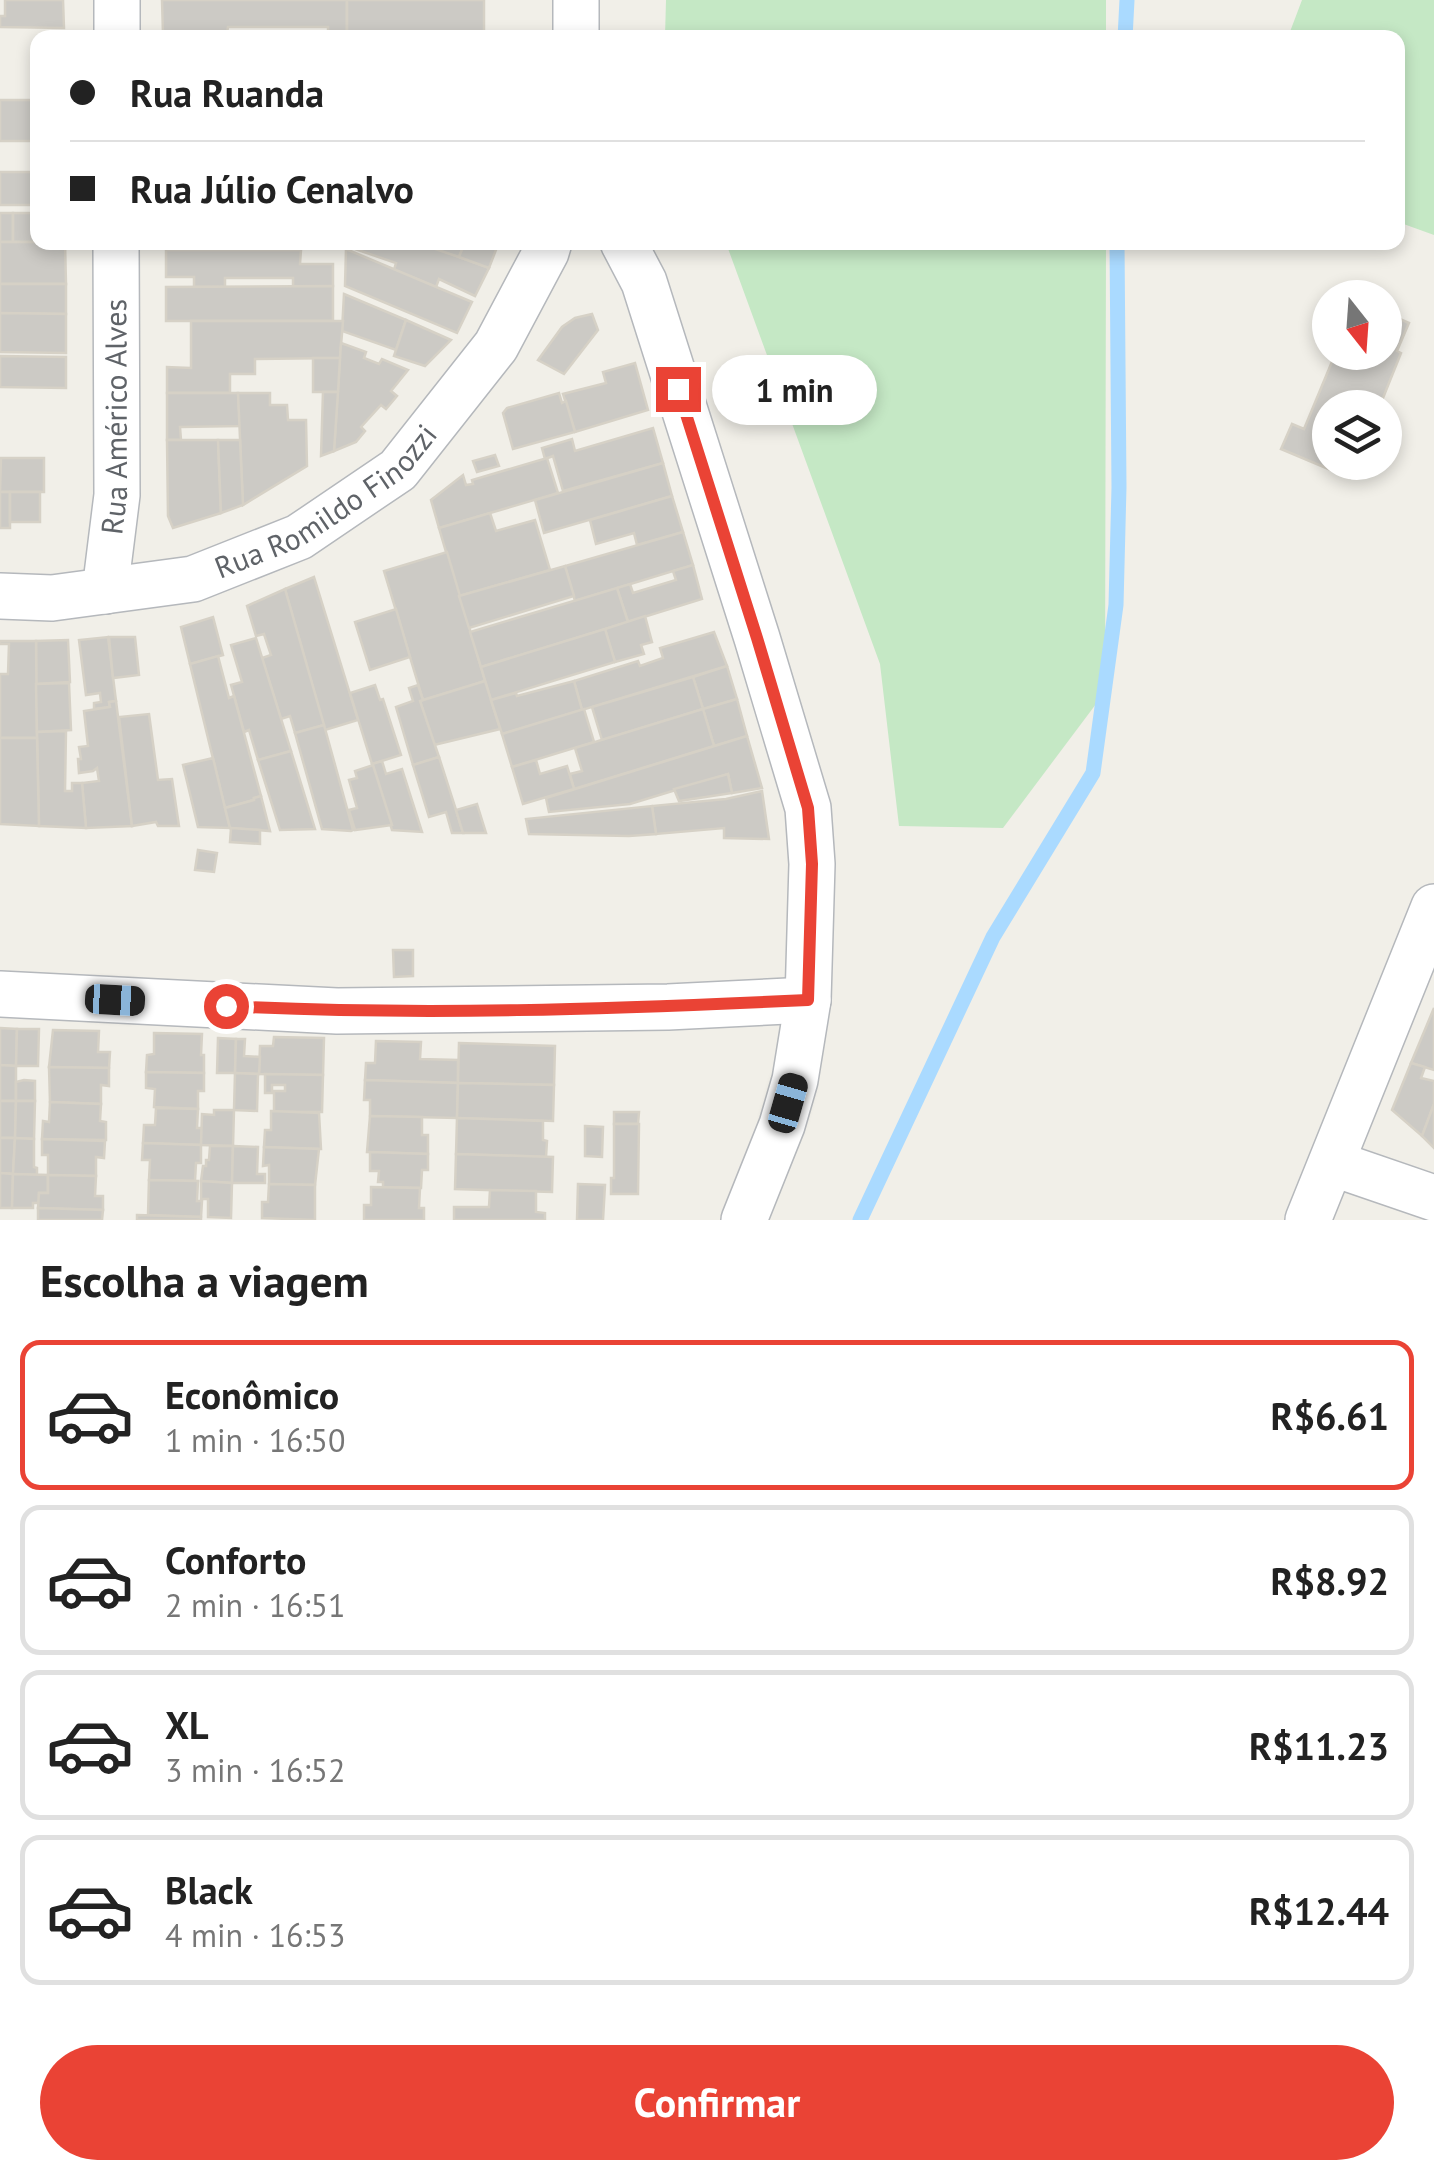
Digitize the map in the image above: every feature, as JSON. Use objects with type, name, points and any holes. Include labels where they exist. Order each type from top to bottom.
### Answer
[{"type":"street","points":[[117,0],[117,30]]},
{"type":"street","points":[[576,0],[576,30]]},
{"type":"street","name":"Rua Américo Alves","points":[[105,591],[118,495],[116,250]]},
{"type":"street","name":"Rua Romildo Finozzi","points":[[0,596],[52,598],[193,579],[299,537],[398,470],[496,346],[547,250]]},
{"type":"street","points":[[627,250],[644,282],[808,808],[812,864],[808,1000],[795,1080],[782,1125],[744,1220]]},
{"type":"street","points":[[1308,1220],[1434,908]]},
{"type":"street","points":[[0,994],[338,1011],[650,1007],[808,1000]]},
{"type":"street","points":[[1332,1163],[1434,1198]]},
{"type":"green space","points":[[666,0],[1106,0],[1106,30],[665,30]]},
{"type":"green space","points":[[1302,0],[1434,0],[1434,235],[1405,225],[1405,30],[1291,30]]},
{"type":"green space","points":[[729,250],[1106,250],[1105,692],[1003,828],[899,826],[880,664]]},
{"type":"building","points":[[5,0],[63,0],[64,28],[0,27]]},
{"type":"building","points":[[162,0],[347,0],[347,30],[163,30]]},
{"type":"building","points":[[347,0],[484,0],[484,30],[347,30]]},
{"type":"building","points":[[0,100],[30,100],[30,141],[0,141]]},
{"type":"building","points":[[0,172],[30,172],[30,205],[0,205]]},
{"type":"building","points":[[0,213],[13,213],[13,242],[0,242]]},
{"type":"building","points":[[13,213],[30,213],[30,242],[13,242]]},
{"type":"building","points":[[0,242],[30,242],[30,250],[65,250],[66,284],[0,284]]},
{"type":"building","points":[[166,250],[301,250],[300,264],[333,264],[333,286],[293,287],[293,278],[225,278],[225,287],[194,287],[194,277],[166,277]]},
{"type":"building","points":[[348,250],[472,302],[457,333],[345,286]]},
{"type":"building","points":[[358,250],[440,250],[489,268],[475,296],[439,279],[436,287],[394,270],[396,263]]},
{"type":"building","points":[[438,250],[462,250],[459,257]]},
{"type":"building","points":[[462,250],[496,250],[489,268],[459,257]]},
{"type":"building","points":[[0,284],[66,284],[66,314],[0,313]]},
{"type":"building","points":[[333,286],[333,321],[166,321],[166,287]]},
{"type":"building","points":[[344,294],[406,320],[396,350],[342,331]]},
{"type":"building","points":[[0,313],[66,314],[66,353],[0,352]]},
{"type":"building","points":[[592,314],[598,330],[564,374],[538,360],[562,327],[575,318]]},
{"type":"building","points":[[406,320],[451,340],[425,366],[394,356]]},
{"type":"building","points":[[1402,320],[1409,323],[1402,339]]},
{"type":"building","points":[[191,321],[343,321],[340,358],[255,359],[255,374],[230,374],[230,393],[167,393],[167,367],[191,368]]},
{"type":"building","points":[[341,343],[366,352],[364,358],[379,364],[382,359],[408,370],[391,391],[397,396],[386,409],[381,405],[361,427],[365,431],[356,442],[334,451]]},
{"type":"building","points":[[0,356],[66,357],[66,388],[0,387]]},
{"type":"building","points":[[313,358],[340,358],[338,392],[313,392]]},
{"type":"building","points":[[635,363],[648,410],[575,432],[563,394],[606,383],[603,372]]},
{"type":"building","points":[[1329,370],[1394,370],[1386,390],[1320,390]]},
{"type":"building","points":[[323,392],[338,392],[334,451],[321,456]]},
{"type":"building","points":[[167,393],[238,393],[240,426],[180,427],[181,440],[167,440]]},
{"type":"building","points":[[238,393],[270,393],[270,405],[287,405],[288,420],[306,420],[307,466],[243,505]]},
{"type":"building","points":[[559,393],[562,403],[566,401],[575,432],[513,449],[503,413],[507,408]]},
{"type":"building","points":[[1312,410],[1312,462],[1281,449],[1292,424],[1304,429]]},
{"type":"building","points":[[653,428],[663,463],[563,491],[553,456],[545,459],[542,448],[572,439],[575,451]]},
{"type":"building","points":[[167,440],[218,440],[221,513],[173,528],[168,516]]},
{"type":"building","points":[[218,440],[240,440],[243,505],[221,513]]},
{"type":"building","points":[[495,455],[499,466],[477,472],[473,461]]},
{"type":"building","points":[[1,458],[44,458],[44,492],[0,492]]},
{"type":"building","points":[[547,458],[558,493],[439,528],[431,500],[463,475],[466,485],[473,484],[472,480]]},
{"type":"building","points":[[663,463],[672,496],[544,533],[535,500]]},
{"type":"building","points":[[0,492],[10,492],[10,528],[0,528]]},
{"type":"building","points":[[10,492],[40,492],[40,522],[10,522]]},
{"type":"building","points":[[672,496],[683,532],[637,545],[634,533],[596,544],[590,520]]},
{"type":"building","points":[[490,513],[496,531],[535,520],[550,570],[459,596],[439,528]]},
{"type":"building","points":[[683,532],[693,565],[575,601],[565,566]]},
{"type":"building","points":[[447,552],[485,681],[423,700],[384,571]]},
{"type":"building","points":[[693,565],[702,599],[628,622],[617,588],[630,584],[633,593],[676,580],[673,571]]},
{"type":"building","points":[[565,566],[574,596],[469,628],[459,596]]},
{"type":"building","points":[[314,577],[358,720],[325,730],[285,589]]},
{"type":"building","points":[[617,588],[628,622],[481,667],[470,632]]},
{"type":"building","points":[[285,589],[324,725],[295,733],[290,716],[281,719],[262,658],[271,655],[264,634],[256,636],[247,606]]},
{"type":"building","points":[[396,609],[410,657],[370,670],[355,622]]},
{"type":"building","points":[[645,616],[652,642],[641,645],[644,654],[615,662],[605,629]]},
{"type":"building","points":[[213,617],[223,655],[190,664],[181,627]]},
{"type":"building","points":[[605,629],[615,662],[491,700],[481,667]]},
{"type":"building","points":[[714,632],[727,666],[582,710],[574,681],[638,661],[640,666],[663,658],[660,648]]},
{"type":"building","points":[[108,637],[116,701],[109,702],[110,707],[94,709],[94,703],[101,702],[100,693],[86,695],[79,640]]},
{"type":"building","points":[[109,637],[135,637],[139,675],[113,678]]},
{"type":"building","points":[[256,638],[291,751],[258,760],[249,730],[244,732],[231,685],[242,682],[231,645]]},
{"type":"building","points":[[68,640],[70,682],[36,684],[36,641]]},
{"type":"building","points":[[0,641],[36,641],[37,738],[0,738],[0,674],[8,674],[9,644]]},
{"type":"building","points":[[218,656],[229,698],[234,696],[261,796],[225,808],[190,664]]},
{"type":"building","points":[[727,666],[737,699],[703,709],[693,677]]},
{"type":"building","points":[[693,677],[703,709],[602,740],[592,707]]},
{"type":"building","points":[[485,681],[500,729],[434,745],[420,701]]},
{"type":"building","points":[[574,681],[582,710],[502,734],[491,700]]},
{"type":"building","points":[[69,683],[71,730],[37,732],[36,684]]},
{"type":"building","points":[[375,685],[401,755],[372,764],[350,693]]},
{"type":"building","points":[[418,685],[439,757],[413,765],[396,707],[413,701],[409,688]]},
{"type":"building","points":[[737,699],[747,736],[714,746],[703,709]]},
{"type":"building","points":[[116,701],[132,826],[86,828],[82,783],[99,781],[97,768],[79,773],[79,747],[88,746],[84,711],[110,707],[109,702]]},
{"type":"building","points":[[584,709],[594,742],[512,767],[502,734]]},
{"type":"building","points":[[703,709],[714,746],[574,789],[570,774],[582,771],[575,748]]},
{"type":"building","points":[[149,714],[158,780],[172,779],[179,826],[158,826],[156,822],[132,826],[119,717]]},
{"type":"building","points":[[324,725],[351,831],[322,829],[295,733]]},
{"type":"building","points":[[66,731],[65,791],[72,791],[72,783],[82,783],[86,828],[39,826],[37,732]]},
{"type":"building","points":[[747,736],[762,788],[732,793],[728,774],[630,804],[549,812],[546,798]]},
{"type":"building","points":[[0,738],[37,738],[39,826],[0,824]]},
{"type":"building","points":[[291,751],[315,829],[280,830],[258,760]]},
{"type":"building","points":[[439,757],[463,833],[452,833],[446,812],[429,817],[413,765]]},
{"type":"building","points":[[213,758],[230,828],[198,827],[183,765]]},
{"type":"building","points":[[536,760],[540,774],[567,766],[574,789],[523,804],[512,767]]},
{"type":"building","points":[[382,761],[386,774],[402,769],[422,832],[392,830],[372,764]]},
{"type":"building","points":[[373,765],[392,825],[355,830],[349,810],[357,808],[349,780],[357,778],[355,771]]},
{"type":"building","points":[[728,774],[732,793],[679,801],[674,789]]},
{"type":"building","points":[[762,791],[769,839],[724,838],[724,828],[656,834],[652,806],[726,799]]},
{"type":"building","points":[[261,796],[270,831],[230,828],[225,808]]},
{"type":"building","points":[[477,804],[486,833],[463,833],[456,810]]},
{"type":"building","points":[[652,806],[656,834],[529,834],[526,819]]},
{"type":"building","points":[[231,828],[260,830],[260,844],[230,842]]},
{"type":"building","points":[[198,850],[217,853],[214,872],[195,870]]},
{"type":"building","points":[[393,950],[413,950],[413,976],[394,977]]},
{"type":"building","points":[[1434,1008],[1434,1070],[1411,1063]]},
{"type":"building","points":[[0,1028],[17,1029],[16,1066],[0,1065]]},
{"type":"building","points":[[17,1029],[39,1029],[38,1066],[16,1066]]},
{"type":"building","points":[[53,1030],[99,1031],[98,1052],[110,1052],[109,1068],[49,1067]]},
{"type":"building","points":[[154,1033],[202,1034],[204,1073],[146,1072],[147,1055],[154,1054]]},
{"type":"building","points":[[274,1037],[324,1038],[323,1075],[259,1074],[260,1046],[273,1046]]},
{"type":"building","points":[[218,1038],[236,1039],[235,1073],[217,1073]]},
{"type":"building","points":[[236,1039],[245,1039],[244,1056],[260,1057],[259,1074],[235,1073]]},
{"type":"building","points":[[376,1041],[421,1042],[420,1059],[458,1060],[458,1083],[365,1080],[366,1063],[375,1063]]},
{"type":"building","points":[[459,1043],[555,1046],[554,1085],[458,1083]]},
{"type":"building","points":[[1411,1063],[1425,1067],[1421,1078],[1434,1081],[1434,1104],[1422,1136],[1392,1110]]},
{"type":"building","points":[[0,1065],[16,1066],[16,1101],[0,1101]]},
{"type":"building","points":[[49,1067],[109,1068],[109,1086],[101,1085],[101,1104],[50,1102]]},
{"type":"building","points":[[146,1072],[204,1073],[198,1109],[154,1107],[155,1089],[146,1088]]},
{"type":"building","points":[[235,1073],[258,1074],[257,1111],[234,1110]]},
{"type":"building","points":[[265,1074],[323,1075],[322,1112],[274,1112],[274,1091],[285,1091],[285,1085],[272,1085],[272,1093],[265,1093]]},
{"type":"building","points":[[365,1080],[458,1083],[457,1118],[370,1116],[370,1100],[364,1100]]},
{"type":"building","points":[[35,1081],[35,1101],[16,1101],[16,1082]]},
{"type":"building","points":[[458,1083],[554,1085],[553,1121],[457,1118]]},
{"type":"building","points":[[0,1101],[16,1101],[15,1138],[0,1138]]},
{"type":"building","points":[[16,1101],[35,1101],[34,1139],[15,1138]]},
{"type":"building","points":[[50,1102],[101,1104],[100,1121],[106,1122],[106,1140],[42,1139],[43,1121],[49,1122]]},
{"type":"building","points":[[1434,1104],[1434,1148],[1422,1136]]},
{"type":"building","points":[[156,1108],[198,1109],[201,1145],[143,1143],[144,1125],[155,1125]]},
{"type":"building","points":[[214,1110],[234,1110],[233,1146],[201,1145],[202,1114],[214,1115]]},
{"type":"building","points":[[271,1111],[319,1113],[321,1149],[264,1147],[265,1130],[271,1130]]},
{"type":"building","points":[[614,1112],[639,1112],[638,1124],[614,1124]]},
{"type":"building","points":[[370,1116],[422,1117],[422,1135],[428,1135],[428,1154],[367,1152]]},
{"type":"building","points":[[457,1118],[543,1121],[546,1157],[456,1154]]},
{"type":"building","points":[[614,1124],[639,1124],[638,1194],[611,1194]]},
{"type":"building","points":[[585,1126],[603,1127],[602,1157],[585,1156]]},
{"type":"building","points":[[0,1138],[15,1138],[13,1174],[0,1173]]},
{"type":"building","points":[[15,1138],[34,1139],[37,1175],[13,1174]]},
{"type":"building","points":[[42,1139],[105,1141],[104,1158],[96,1157],[96,1176],[48,1175],[48,1155],[42,1155]]},
{"type":"building","points":[[143,1143],[201,1145],[195,1181],[149,1180],[150,1160],[142,1160]]},
{"type":"building","points":[[210,1146],[233,1146],[232,1183],[201,1181]]},
{"type":"building","points":[[233,1146],[258,1147],[257,1174],[265,1174],[265,1183],[232,1183]]},
{"type":"building","points":[[264,1147],[319,1149],[315,1185],[269,1184],[269,1165],[263,1166]]},
{"type":"building","points":[[370,1152],[428,1154],[428,1170],[422,1170],[421,1188],[383,1187],[383,1182],[378,1182],[379,1171],[370,1171]]},
{"type":"building","points":[[456,1154],[553,1157],[552,1192],[455,1189]]},
{"type":"building","points":[[0,1173],[13,1174],[12,1208],[0,1208]]},
{"type":"building","points":[[13,1174],[48,1175],[48,1193],[39,1193],[39,1203],[33,1203],[33,1208],[12,1208]]},
{"type":"building","points":[[48,1175],[96,1176],[95,1196],[103,1196],[103,1210],[38,1208],[39,1193],[48,1193]]},
{"type":"building","points":[[149,1180],[198,1181],[201,1217],[148,1215]]},
{"type":"building","points":[[201,1181],[232,1183],[231,1218],[208,1217],[208,1199],[201,1199]]},
{"type":"building","points":[[269,1184],[315,1185],[315,1220],[262,1218],[262,1202],[268,1202]]},
{"type":"building","points":[[578,1184],[605,1185],[603,1220],[577,1220]]},
{"type":"building","points":[[371,1187],[420,1188],[419,1208],[424,1208],[424,1220],[364,1220],[364,1205],[371,1205]]},
{"type":"building","points":[[490,1190],[536,1191],[536,1212],[545,1213],[545,1220],[454,1220],[454,1207],[489,1207]]},
{"type":"building","points":[[38,1208],[103,1210],[102,1220],[38,1220]]},
{"type":"building","points":[[137,1215],[201,1217],[201,1220],[137,1220]]},
{"type":"waterway","points":[[1125,30],[1127,0]]},
{"type":"waterway","points":[[860,1220],[993,937],[1093,773],[1116,605],[1117,250]]},
{"type":"route","points":[[226,1006],[338,1011],[668,1007],[808,1000],[812,926],[808,808],[678,389]]}]
